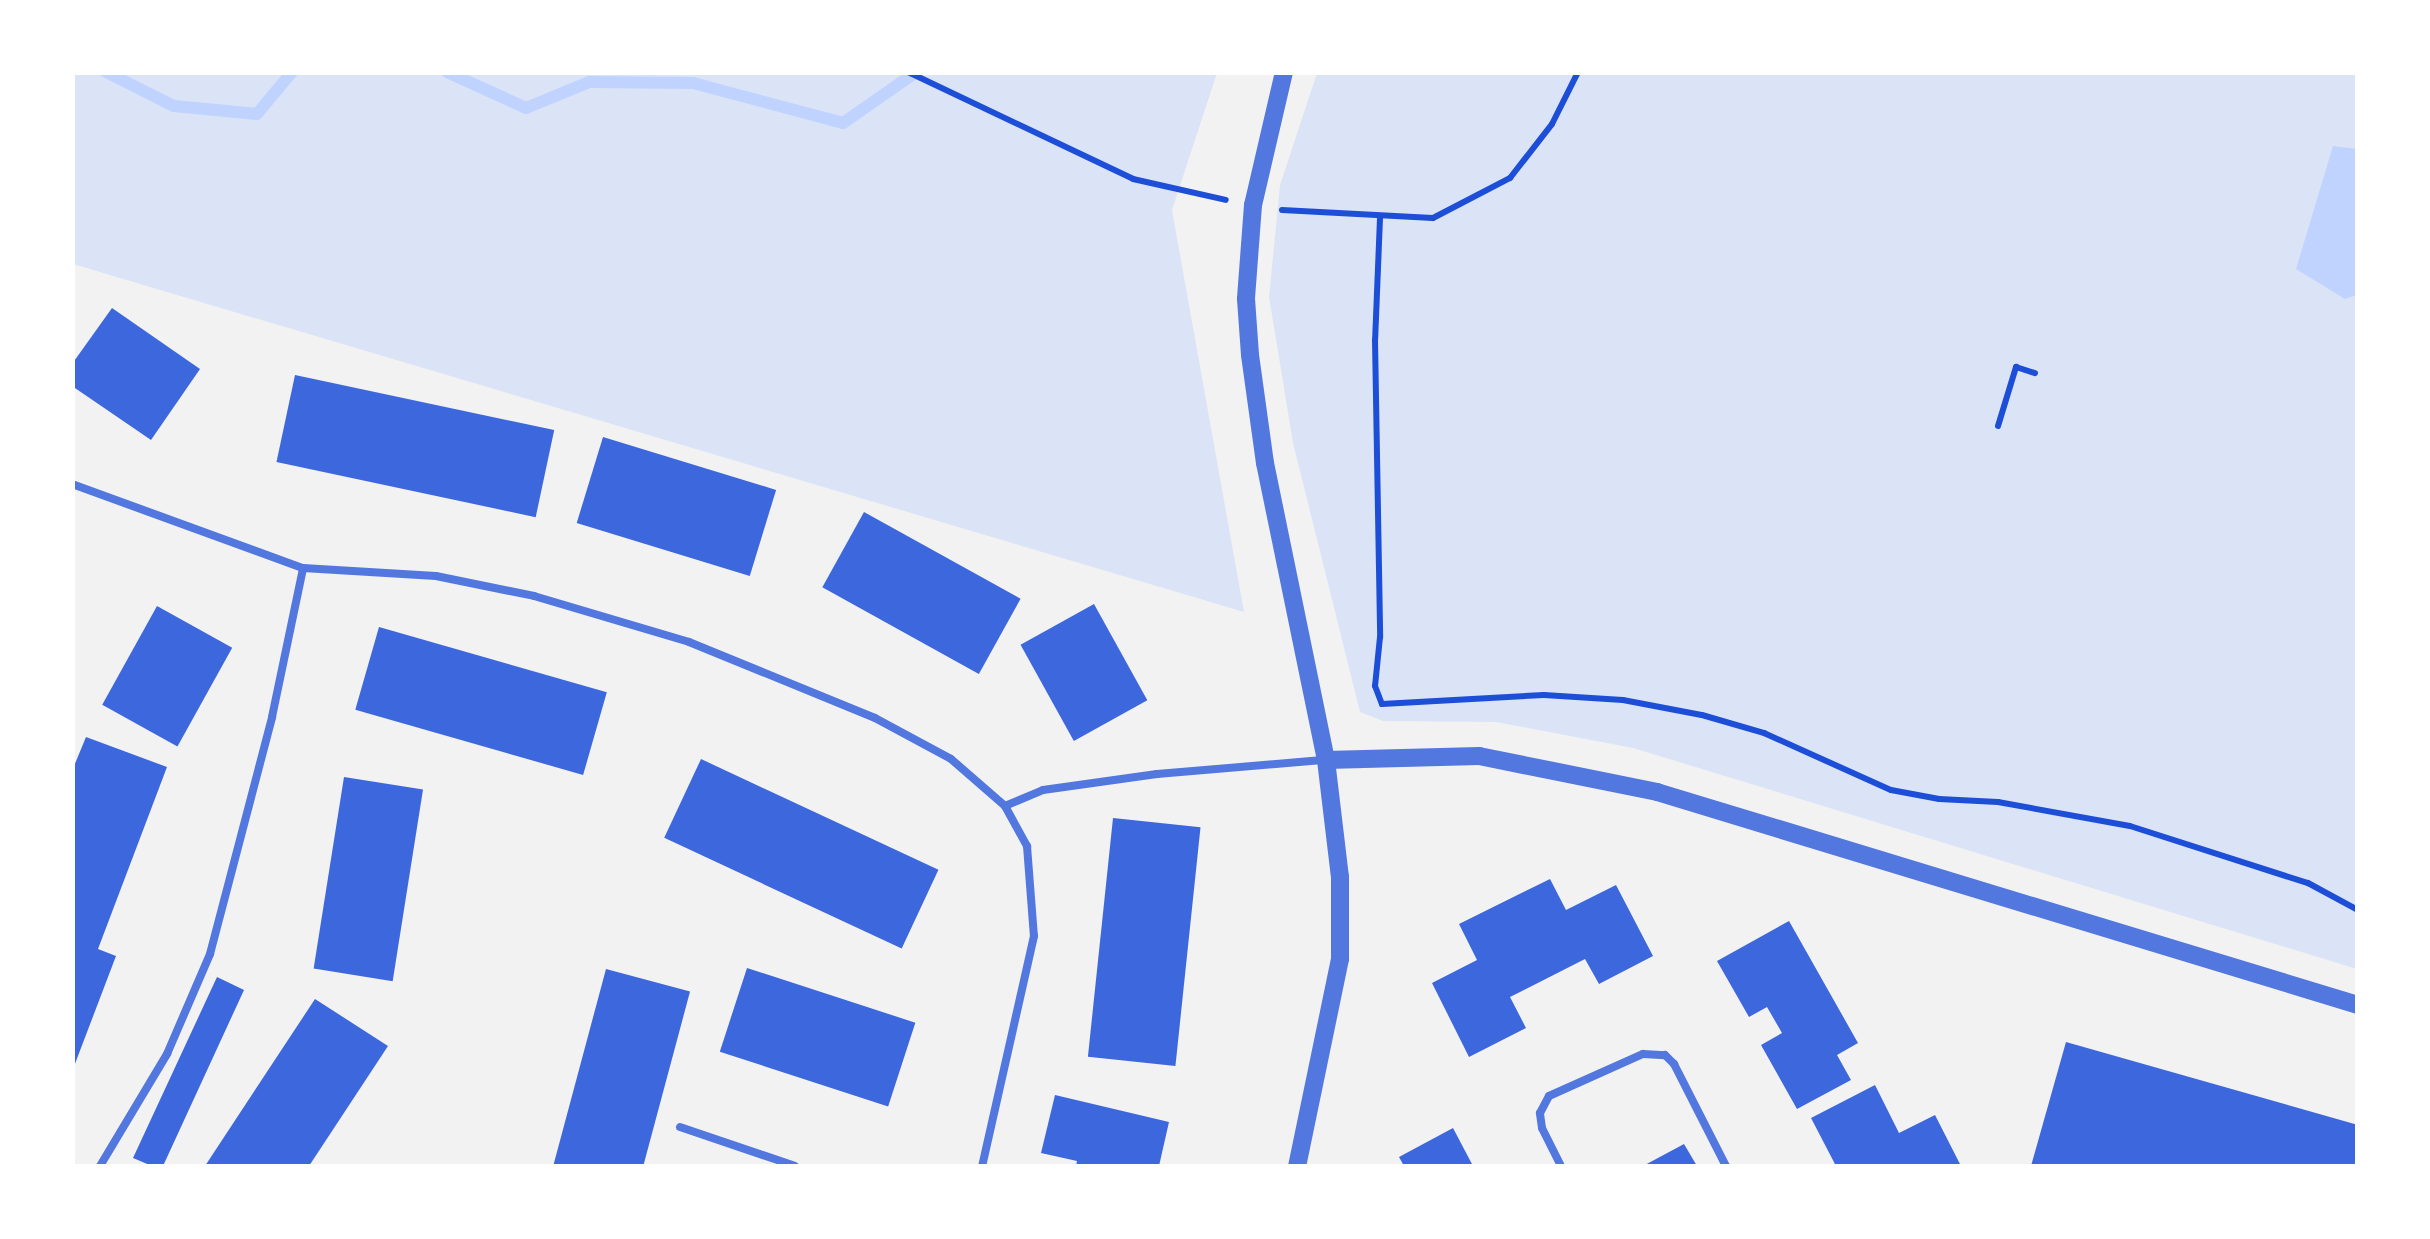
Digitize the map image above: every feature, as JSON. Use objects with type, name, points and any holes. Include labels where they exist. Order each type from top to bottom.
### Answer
[{"type":"street","points":[[1284,72],[1253,205],[1246,299],[1248,336],[1265,463],[1326,760],[1340,878],[1340,959],[1297,1166]]},
{"type":"street","points":[[1326,760],[1479,756],[1588,775],[1658,792],[2358,1005]]},
{"type":"lane","points":[[72,484],[303,568],[436,576],[534,596],[689,642],[875,718],[951,759],[1005,806],[1027,846],[1034,936],[982,1166]]},
{"type":"lane","points":[[100,1166],[167,1054],[210,954],[272,718],[303,568]]},
{"type":"lane","points":[[1005,806],[1043,790],[1157,774],[1326,760]]},
{"type":"lane","points":[[1562,1166],[1542,1128],[1540,1112],[1549,1096],[1643,1054],[1665,1055],[1674,1064],[1726,1166]]},
{"type":"lane","points":[[680,1126],[795,1166]]},
{"type":"path","points":[[908,72],[1133,179],[1215,198]]},
{"type":"path","points":[[1290,212],[1433,218],[1510,178],[1552,124],[1578,72]]},
{"type":"path","points":[[1380,218],[1376,340],[1380,637],[1375,686],[1382,704],[1544,695],[1623,700],[1702,716],[1764,733],[1890,790],[1939,799],[1998,802],[2130,826],[2274,870],[2358,910]]},
{"type":"path","points":[[1998,426],[2016,367],[2035,373]]},
{"type":"shaded area","points":[[72,73],[1217,73],[1172,210],[1244,612],[73,264]]},
{"type":"shaded area","points":[[1317,73],[2357,73],[2357,969],[1633,748],[1496,722],[1383,721],[1360,712],[1293,443],[1269,297],[1280,185]]},
{"type":"water","points":[[2333,146],[2357,149],[2357,295],[2345,299],[2296,269]]},
{"type":"building","points":[[112,308],[200,369],[151,440],[72,386],[72,364]]},
{"type":"building","points":[[295,375],[554,430],[536,517],[276,462]]},
{"type":"building","points":[[603,437],[776,490],[750,576],[577,523]]},
{"type":"building","points":[[864,512],[1021,599],[979,674],[822,587]]},
{"type":"building","points":[[1094,604],[1147,700],[1074,741],[1021,645]]},
{"type":"building","points":[[157,606],[232,648],[177,747],[102,705]]},
{"type":"building","points":[[379,627],[607,692],[583,775],[355,710]]},
{"type":"building","points":[[86,737],[167,767],[98,949],[116,956],[73,1069],[72,771]]},
{"type":"building","points":[[701,759],[938,870],[902,949],[664,838]]},
{"type":"building","points":[[344,777],[423,790],[393,981],[314,969]]},
{"type":"building","points":[[1113,818],[1201,827],[1175,1066],[1088,1057]]},
{"type":"building","points":[[1550,879],[1566,910],[1616,885],[1653,956],[1599,984],[1585,959],[1510,997],[1526,1028],[1469,1057],[1432,983],[1477,960],[1459,924]]},
{"type":"building","points":[[1789,921],[1858,1043],[1837,1055],[1851,1080],[1797,1109],[1761,1045],[1782,1033],[1767,1007],[1749,1017],[1717,961]]},
{"type":"building","points":[[747,968],[915,1023],[888,1106],[720,1052]]},
{"type":"building","points":[[606,969],[690,992],[643,1166],[553,1165]]},
{"type":"building","points":[[217,977],[244,990],[163,1166],[152,1166],[133,1158]]},
{"type":"building","points":[[315,999],[388,1046],[309,1166],[205,1166]]},
{"type":"building","points":[[2066,1042],[2358,1125],[2358,1166],[2031,1166]]},
{"type":"building","points":[[1875,1085],[1899,1133],[1935,1115],[1961,1166],[1836,1166],[1811,1118]]},
{"type":"building","points":[[1055,1095],[1169,1122],[1159,1166],[1076,1166],[1077,1161],[1041,1153]]},
{"type":"building","points":[[1453,1128],[1473,1166],[1404,1166],[1399,1157]]},
{"type":"building","points":[[1684,1144],[1697,1166],[1643,1166]]},
{"type":"waterway","points":[[106,72],[174,106],[257,114],[292,72]]},
{"type":"waterway","points":[[447,72],[526,108],[589,82],[693,83],[843,123],[916,72]]}]
